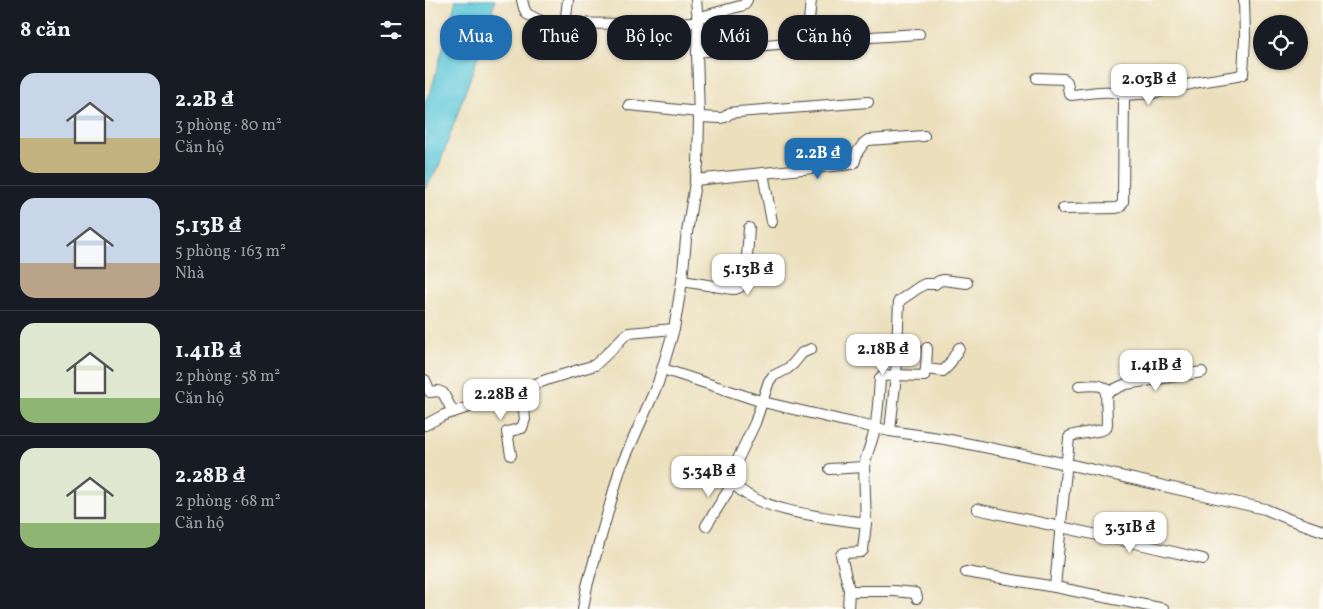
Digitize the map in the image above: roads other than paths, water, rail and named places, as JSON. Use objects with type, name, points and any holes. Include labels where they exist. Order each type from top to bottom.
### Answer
[{"type":"street","points":[[522,0],[524,8],[529,15]]},
{"type":"street","points":[[566,15],[568,0]]},
{"type":"street","points":[[583,609],[587,586],[620,469],[658,383],[674,329],[698,164],[699,114],[696,0]]},
{"type":"street","points":[[597,23],[697,20],[744,5],[747,0]]},
{"type":"street","points":[[810,15],[811,0]]},
{"type":"street","points":[[1037,78],[1064,79],[1067,82],[1071,95],[1120,93],[1124,95],[1154,93],[1243,74],[1244,0]]},
{"type":"street","points":[[870,37],[919,34]]},
{"type":"street","points":[[697,52],[778,44]]},
{"type":"street","points":[[1063,208],[1115,208],[1120,207],[1123,202],[1124,95]]},
{"type":"street","points":[[629,105],[721,118],[730,113],[738,112],[868,102]]},
{"type":"street","points":[[695,180],[852,164],[861,146],[867,140],[924,136]]},
{"type":"street","points":[[763,173],[772,222]]},
{"type":"street","points":[[682,281],[733,289],[739,288],[742,285],[745,272],[749,228]]},
{"type":"street","points":[[890,431],[896,375],[899,301],[925,284],[935,284],[943,280],[967,283]]},
{"type":"street","points":[[425,425],[443,415],[549,379],[595,366],[629,333],[674,329]]},
{"type":"street","points":[[848,609],[849,591],[841,555],[863,551],[866,523],[864,467],[875,428],[880,378],[882,376],[896,375],[924,376],[927,348]]},
{"type":"street","points":[[926,368],[943,371],[959,348]]},
{"type":"street","points":[[706,526],[733,483],[735,465],[755,424],[769,381],[787,369],[802,353],[811,349]]},
{"type":"street","points":[[663,369],[763,402],[875,428],[945,439],[1067,464],[1265,509],[1323,531]]},
{"type":"street","points":[[1107,393],[1126,384],[1202,372]]},
{"type":"street","points":[[425,380],[430,392],[438,391],[443,393],[453,412]]},
{"type":"street","points":[[1055,587],[1069,438],[1070,436],[1102,430],[1106,428],[1107,424],[1107,393],[1103,386],[1079,386]]},
{"type":"street","points":[[511,455],[507,432],[522,428],[525,419],[521,389]]},
{"type":"street","points":[[830,469],[864,467]]},
{"type":"street","points":[[733,483],[743,493],[768,504],[808,515],[866,523]]},
{"type":"street","points":[[977,508],[1203,559]]},
{"type":"street","points":[[966,572],[1055,587],[1163,609]]},
{"type":"street","points":[[849,591],[915,593],[917,598]]},
{"type":"water","points":[[456,0],[495,0],[491,15],[452,15]]},
{"type":"water","points":[[440,58],[440,60],[477,60],[439,166],[425,189],[425,101],[431,91]]}]
